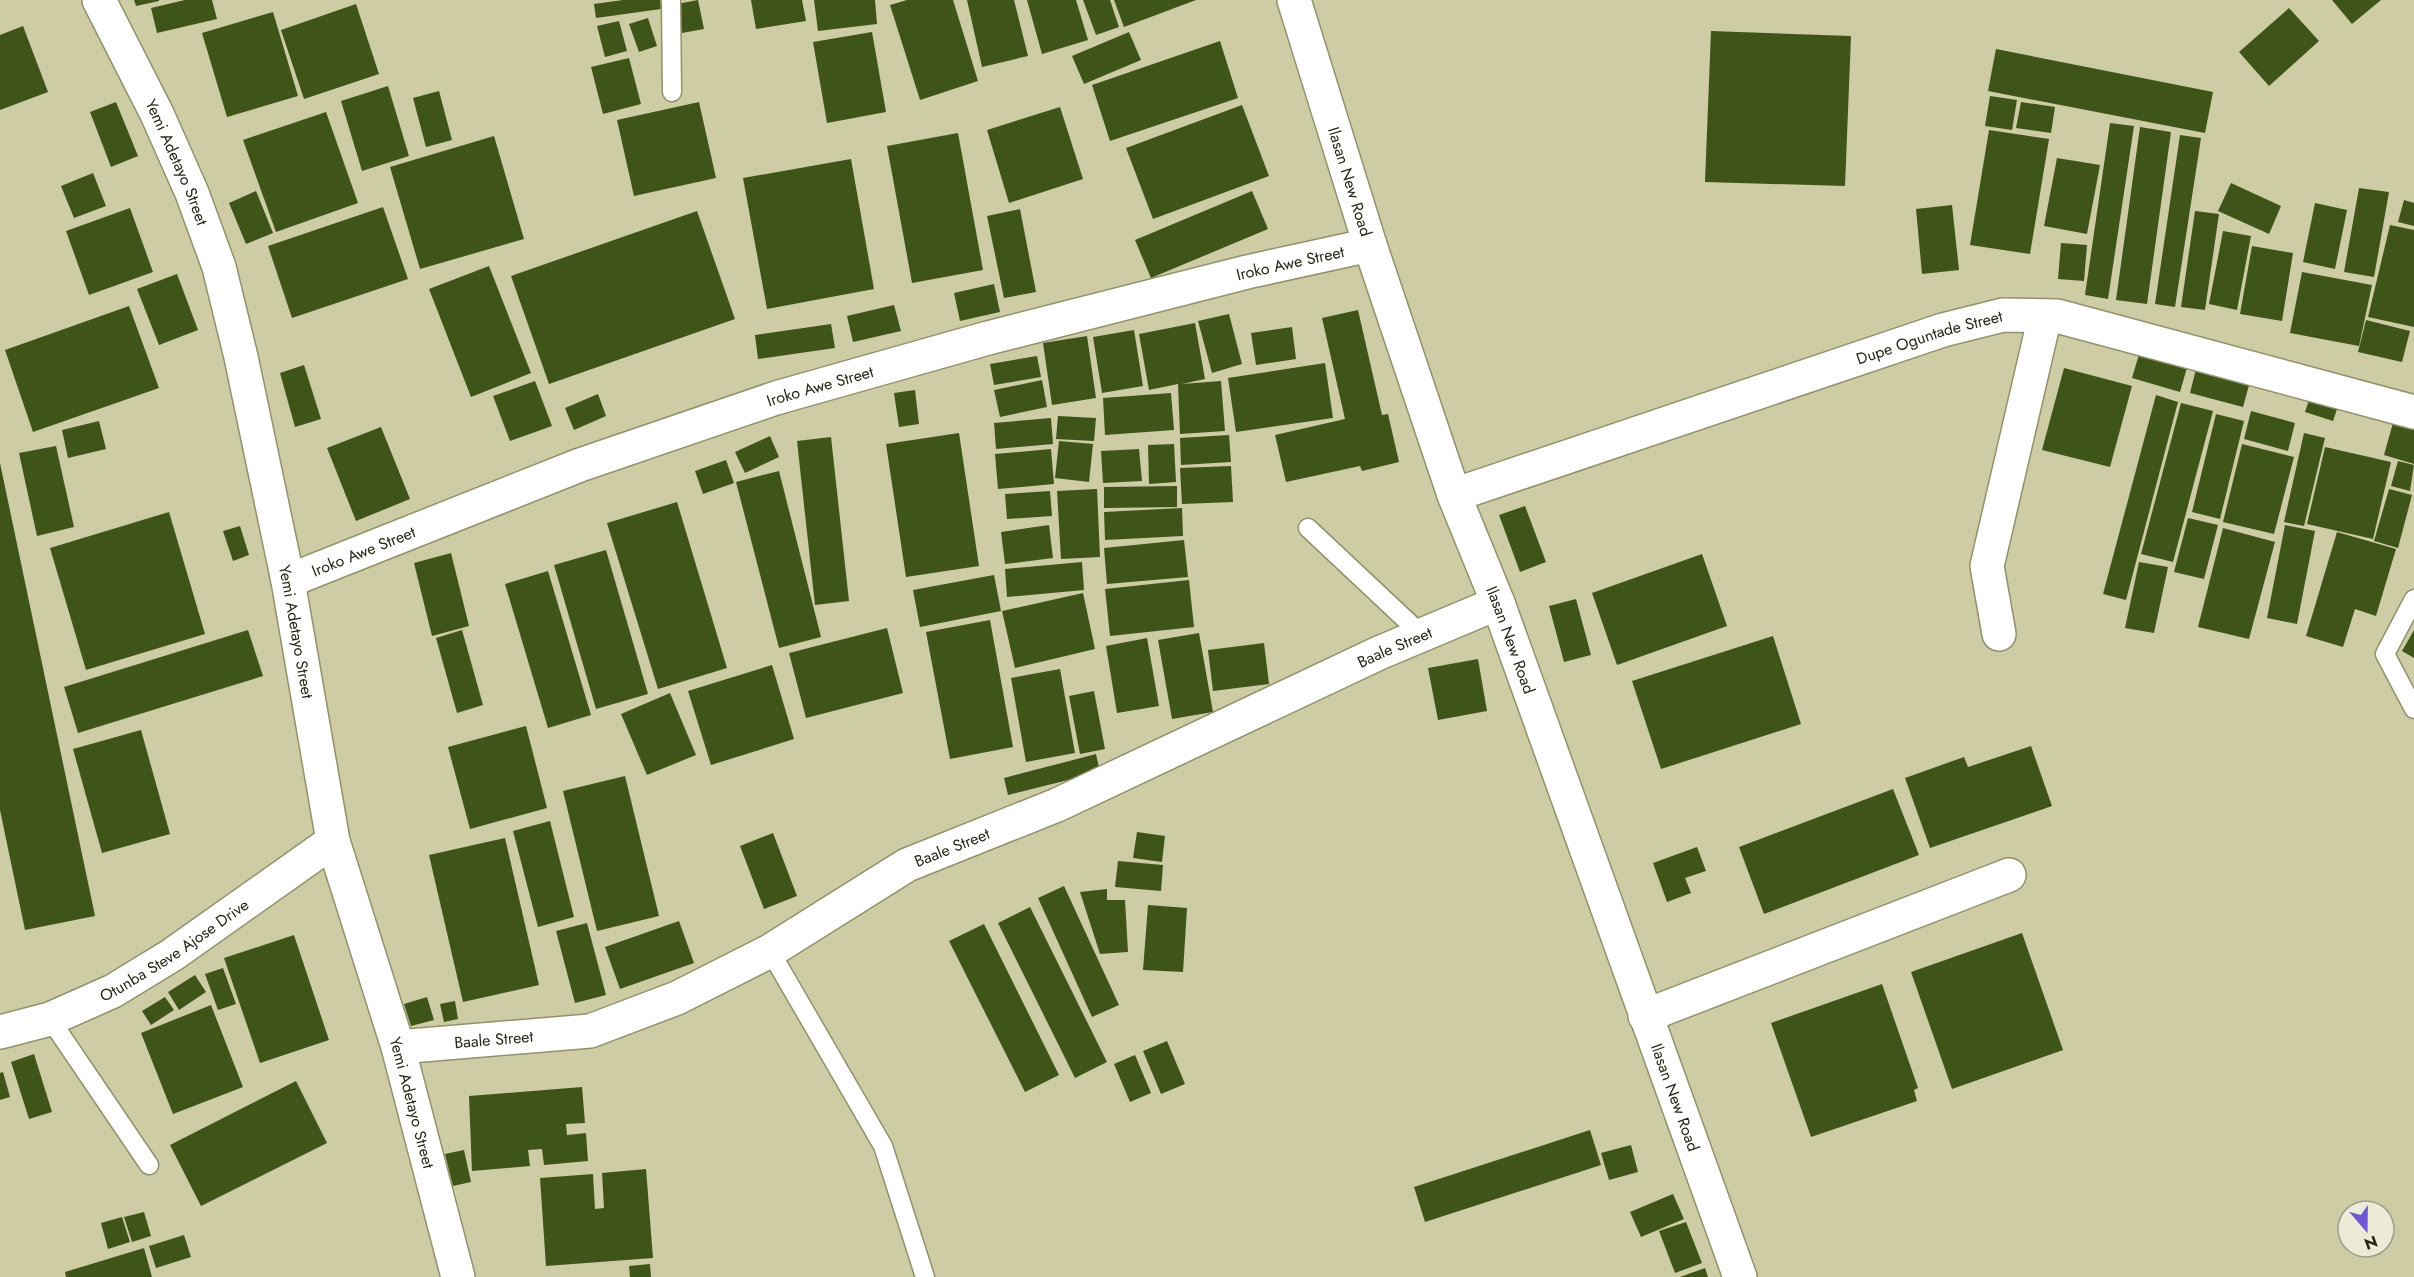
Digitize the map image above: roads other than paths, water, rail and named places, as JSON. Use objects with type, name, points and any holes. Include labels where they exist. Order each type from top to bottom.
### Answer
[{"type":"street","name":"Yemi Adetayo Street","points":[[99,0],[157,114],[192,193],[219,267],[241,357],[288,581],[333,841],[398,1047],[458,1277]]},
{"type":"street","name":"Ilasan New Road","points":[[1294,0],[1370,244],[1454,495],[1498,603],[1740,1277]]},
{"type":"street","name":"Iroko Awe Street","points":[[288,581],[580,465],[776,399],[1011,332],[1247,272],[1370,244]]},
{"type":"street","name":"Dupe Oguntade Street","points":[[1454,495],[1943,330],[2003,315],[2057,316],[2414,412]]},
{"type":"street","points":[[1999,634],[1987,566],[2046,316]]},
{"type":"street","name":"Baale Street","points":[[398,1047],[590,1031],[677,998],[770,951],[907,865],[1058,805],[1422,635],[1498,603]]},
{"type":"street","name":"Otunba Steve Ajose Drive","points":[[0,1032],[50,1019],[113,991],[172,955],[333,841]]},
{"type":"street","points":[[1645,1016],[2009,875]]},
{"type":"lane","points":[[671,0],[672,93]]},
{"type":"lane","points":[[1308,528],[1422,635]]},
{"type":"lane","points":[[2414,599],[2385,654],[2414,709]]},
{"type":"lane","points":[[770,951],[883,1146],[925,1277]]},
{"type":"lane","points":[[50,1019],[149,1165]]}]
